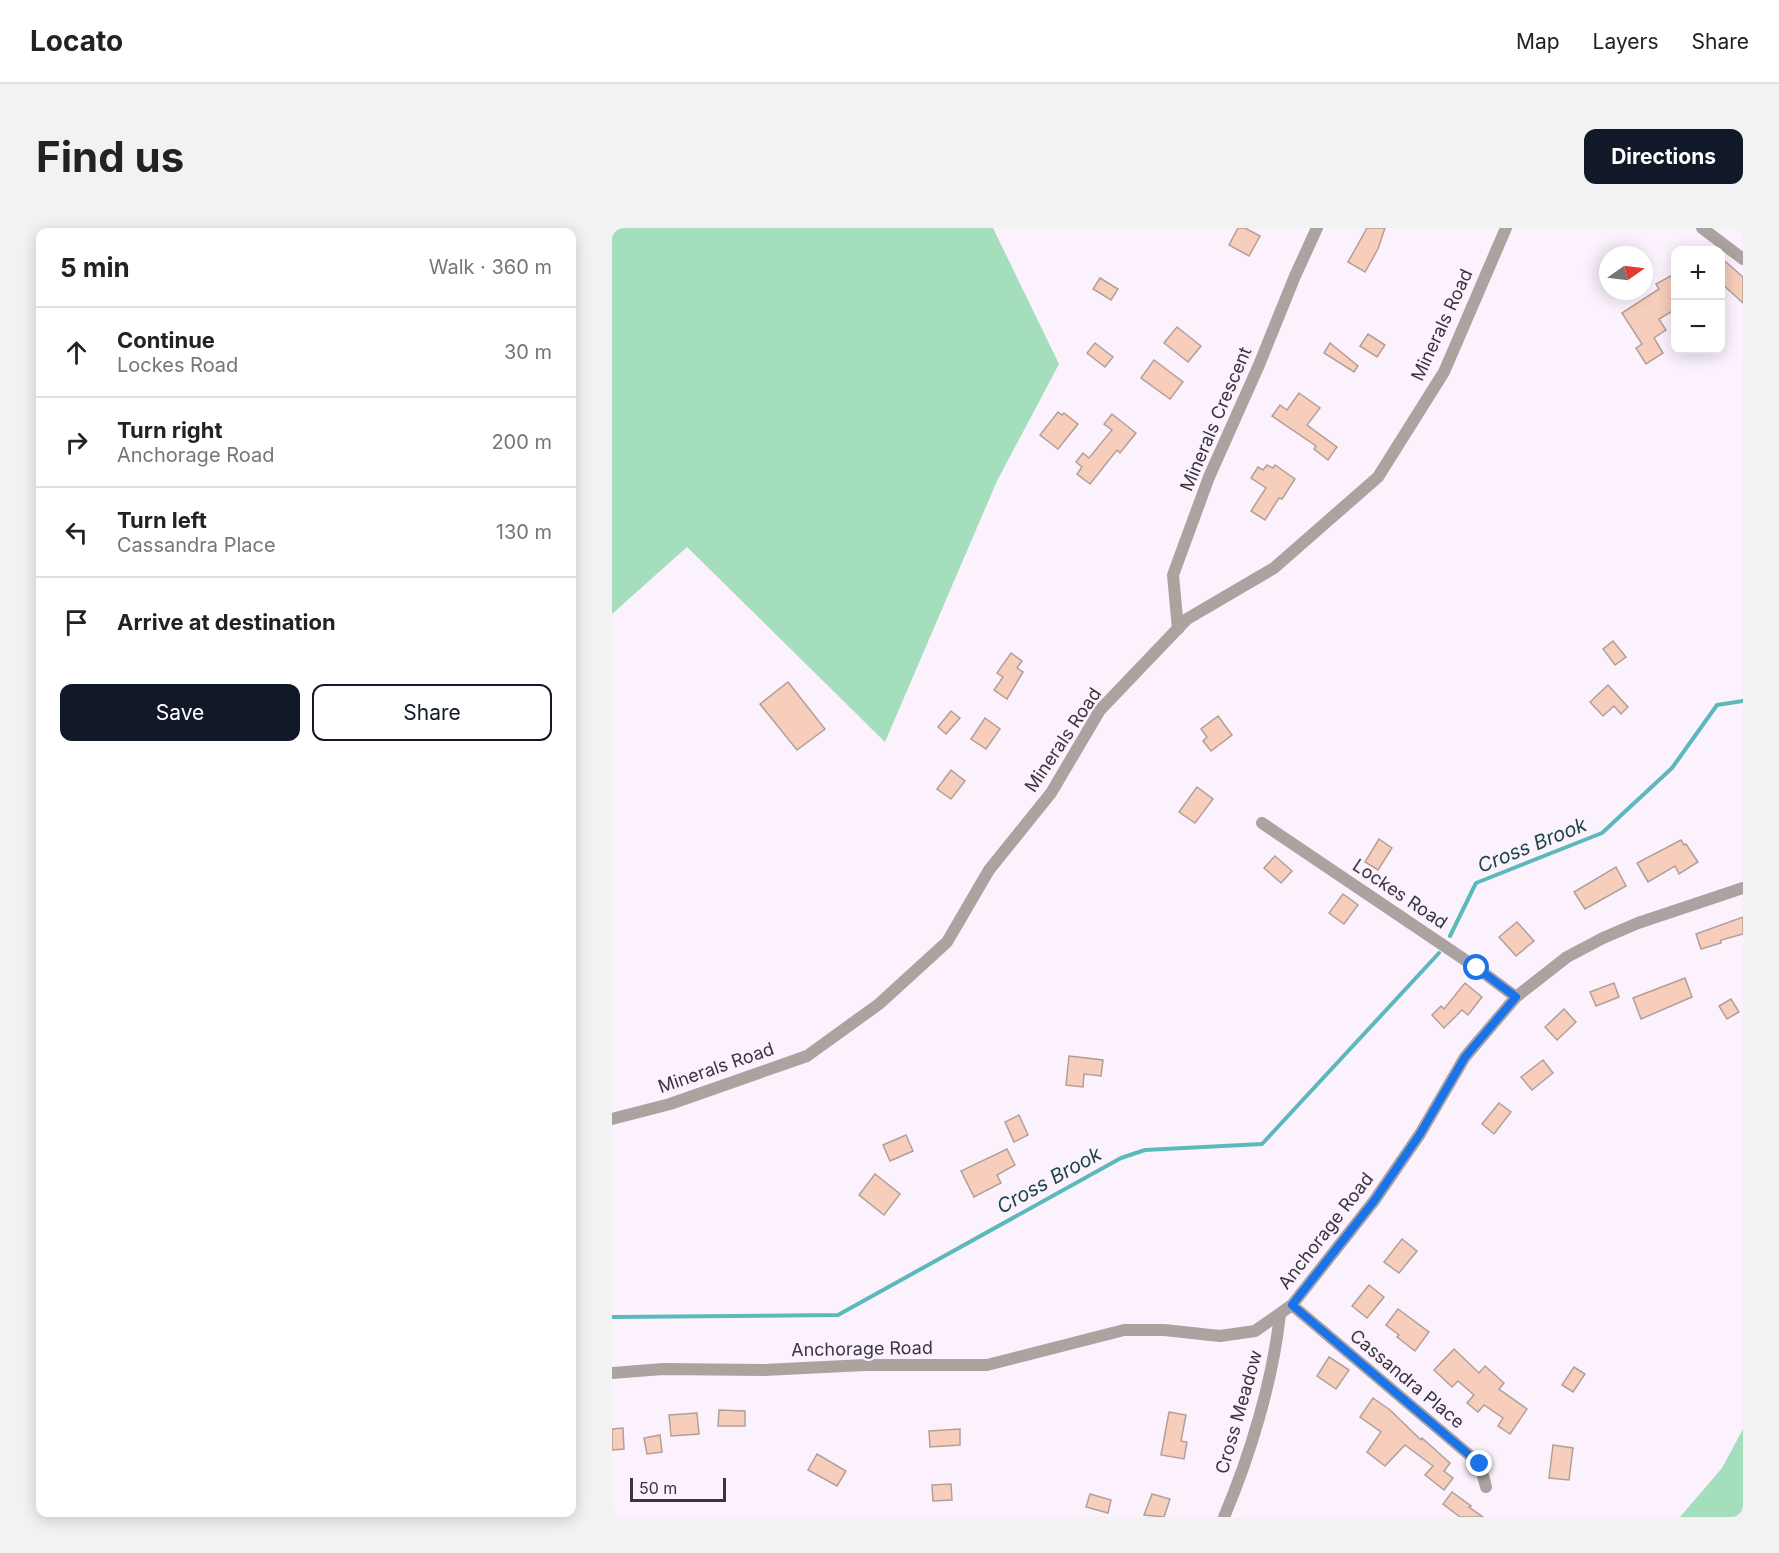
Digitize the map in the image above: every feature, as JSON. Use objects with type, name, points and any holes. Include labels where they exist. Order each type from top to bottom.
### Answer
[{"type":"street","name":"Minerals Crescent","points":[[1178,629],[1173,575],[1209,477],[1317,228]]},
{"type":"street","name":"Minerals Road","points":[[612,1119],[670,1104],[807,1056],[879,1004],[947,942],[989,870],[1051,793],[1101,710],[1186,619],[1274,568],[1378,477],[1444,372],[1506,228]]},
{"type":"street","points":[[1702,228],[1743,259]]},
{"type":"street","name":"Lockes Road","points":[[1262,823],[1477,968],[1516,997]]},
{"type":"street","name":"Anchorage Road","points":[[612,1373],[663,1369],[764,1370],[865,1365],[987,1365],[1124,1330],[1164,1330],[1220,1336],[1255,1331],[1292,1305],[1374,1201],[1420,1134],[1465,1057],[1516,997],[1566,957],[1603,938],[1638,923],[1743,888]]},
{"type":"street","name":"Cassandra Place","points":[[1292,1305],[1480,1464],[1486,1487]]},
{"type":"street","name":"Cross Meadow","points":[[1224,1517],[1252,1437],[1276,1350],[1280,1314]]},
{"type":"green space","points":[[612,228],[993,228],[1059,364],[997,481],[885,742],[687,547],[612,614]]},
{"type":"green space","points":[[1743,1429],[1743,1517],[1680,1517],[1722,1468]]},
{"type":"building","points":[[1238,228],[1245,228],[1260,236],[1249,256],[1229,245]]},
{"type":"building","points":[[1367,228],[1385,228],[1378,249],[1365,272],[1348,262]]},
{"type":"building","points":[[1725,261],[1743,277],[1743,303],[1725,287]]},
{"type":"building","points":[[1671,276],[1671,312],[1659,319],[1666,330],[1654,338],[1663,353],[1646,364],[1636,348],[1642,344],[1622,313],[1642,300],[1653,300],[1653,293],[1659,289],[1656,284]]},
{"type":"building","points":[[1100,278],[1118,289],[1111,300],[1093,289]]},
{"type":"building","points":[[1177,327],[1201,346],[1188,362],[1164,343]]},
{"type":"building","points":[[1368,334],[1385,345],[1377,357],[1360,346]]},
{"type":"building","points":[[1095,343],[1113,357],[1105,367],[1087,353]]},
{"type":"building","points":[[1330,343],[1358,366],[1354,372],[1324,353]]},
{"type":"building","points":[[1154,360],[1183,382],[1170,399],[1141,378]]},
{"type":"building","points":[[1299,393],[1320,408],[1307,425],[1337,447],[1328,460],[1314,449],[1316,446],[1272,416],[1280,405],[1287,410]]},
{"type":"building","points":[[1058,412],[1062,415],[1064,413],[1078,424],[1058,449],[1040,435]]},
{"type":"building","points":[[1112,414],[1136,433],[1120,453],[1117,450],[1090,484],[1077,474],[1082,467],[1076,462],[1083,453],[1089,458],[1112,430],[1104,424]]},
{"type":"building","points":[[1267,465],[1273,468],[1275,465],[1295,479],[1265,520],[1251,511],[1266,488],[1251,478],[1258,467],[1263,470]]},
{"type":"building","points":[[1613,641],[1626,657],[1615,665],[1603,649]]},
{"type":"building","points":[[1011,653],[1022,661],[1017,668],[1023,672],[1007,699],[994,690],[1003,677],[997,673]]},
{"type":"building","points":[[788,682],[825,729],[797,750],[760,704]]},
{"type":"building","points":[[1608,685],[1628,707],[1621,714],[1614,706],[1603,716],[1590,702]]},
{"type":"building","points":[[951,711],[960,718],[946,734],[938,727]]},
{"type":"building","points":[[1218,716],[1232,735],[1211,751],[1203,741],[1207,737],[1201,729]]},
{"type":"building","points":[[985,718],[1000,729],[986,749],[971,739]]},
{"type":"building","points":[[951,770],[965,781],[951,799],[937,789]]},
{"type":"building","points":[[1197,787],[1213,799],[1195,823],[1179,812]]},
{"type":"building","points":[[1379,839],[1392,848],[1378,870],[1365,862]]},
{"type":"building","points":[[1681,840],[1698,862],[1679,874],[1675,866],[1648,882],[1637,863]]},
{"type":"building","points":[[1275,856],[1292,871],[1281,883],[1264,868]]},
{"type":"building","points":[[1616,867],[1626,886],[1585,909],[1574,892]]},
{"type":"building","points":[[1343,894],[1358,905],[1344,924],[1329,913]]},
{"type":"building","points":[[1743,917],[1743,934],[1701,949],[1696,934]]},
{"type":"building","points":[[1517,922],[1534,941],[1516,956],[1499,937]]},
{"type":"building","points":[[1685,978],[1692,997],[1641,1019],[1633,998]]},
{"type":"building","points":[[1465,983],[1482,997],[1468,1015],[1462,1010],[1444,1028],[1432,1015],[1441,1006],[1444,1009]]},
{"type":"building","points":[[1614,983],[1619,997],[1596,1006],[1590,992]]},
{"type":"building","points":[[1731,999],[1739,1012],[1727,1019],[1719,1006]]},
{"type":"building","points":[[1564,1009],[1576,1022],[1557,1040],[1545,1027]]},
{"type":"building","points":[[1069,1056],[1103,1060],[1101,1076],[1084,1074],[1083,1087],[1066,1085]]},
{"type":"building","points":[[1543,1060],[1553,1073],[1532,1090],[1521,1077]]},
{"type":"building","points":[[1499,1103],[1511,1112],[1494,1134],[1482,1124]]},
{"type":"building","points":[[1019,1115],[1028,1135],[1014,1142],[1005,1122]]},
{"type":"building","points":[[906,1135],[913,1151],[890,1161],[883,1145]]},
{"type":"building","points":[[1007,1149],[1015,1165],[997,1175],[1001,1183],[974,1197],[961,1171]]},
{"type":"building","points":[[875,1174],[900,1194],[884,1215],[859,1195]]},
{"type":"building","points":[[1402,1239],[1417,1251],[1399,1273],[1384,1262]]},
{"type":"building","points":[[1369,1285],[1384,1297],[1367,1318],[1352,1306]]},
{"type":"building","points":[[1398,1309],[1429,1332],[1415,1351],[1386,1325]]},
{"type":"building","points":[[1454,1349],[1479,1373],[1485,1366],[1504,1383],[1499,1389],[1527,1409],[1510,1434],[1498,1426],[1503,1418],[1484,1405],[1478,1412],[1467,1403],[1474,1395],[1458,1381],[1452,1387],[1434,1370]]},
{"type":"building","points":[[1329,1357],[1349,1370],[1336,1389],[1317,1376]]},
{"type":"building","points":[[1574,1367],[1585,1374],[1573,1392],[1562,1385]]},
{"type":"building","points":[[1373,1398],[1450,1463],[1444,1471],[1453,1478],[1444,1490],[1425,1475],[1433,1466],[1405,1445],[1385,1466],[1367,1452],[1381,1432],[1360,1417]]},
{"type":"building","points":[[719,1410],[745,1411],[745,1426],[718,1426]]},
{"type":"building","points":[[1169,1412],[1186,1415],[1181,1441],[1187,1442],[1184,1459],[1161,1455]]},
{"type":"building","points":[[697,1413],[699,1434],[671,1436],[669,1415]]},
{"type":"building","points":[[623,1428],[624,1449],[612,1450],[612,1429]]},
{"type":"building","points":[[960,1429],[960,1445],[930,1447],[929,1431]]},
{"type":"building","points":[[660,1435],[662,1452],[647,1454],[644,1438]]},
{"type":"building","points":[[1553,1445],[1573,1448],[1569,1480],[1549,1478]]},
{"type":"building","points":[[817,1454],[846,1471],[837,1486],[808,1470]]},
{"type":"building","points":[[951,1484],[952,1500],[933,1501],[932,1485]]},
{"type":"building","points":[[1452,1492],[1483,1517],[1460,1517],[1443,1504]]},
{"type":"building","points":[[1090,1494],[1111,1500],[1108,1513],[1086,1507]]},
{"type":"building","points":[[1152,1494],[1170,1499],[1164,1517],[1144,1515]]},
{"type":"waterway","name":"Cross Brook","points":[[1450,936],[1476,883],[1602,833],[1672,768],[1717,705],[1743,701]]},
{"type":"waterway","name":"Cross Brook","points":[[612,1317],[838,1315],[1121,1158],[1145,1150],[1262,1144],[1439,953]]},
{"type":"route","points":[[1477,968],[1516,997],[1465,1057],[1420,1134],[1374,1201],[1292,1305],[1480,1464]]}]
